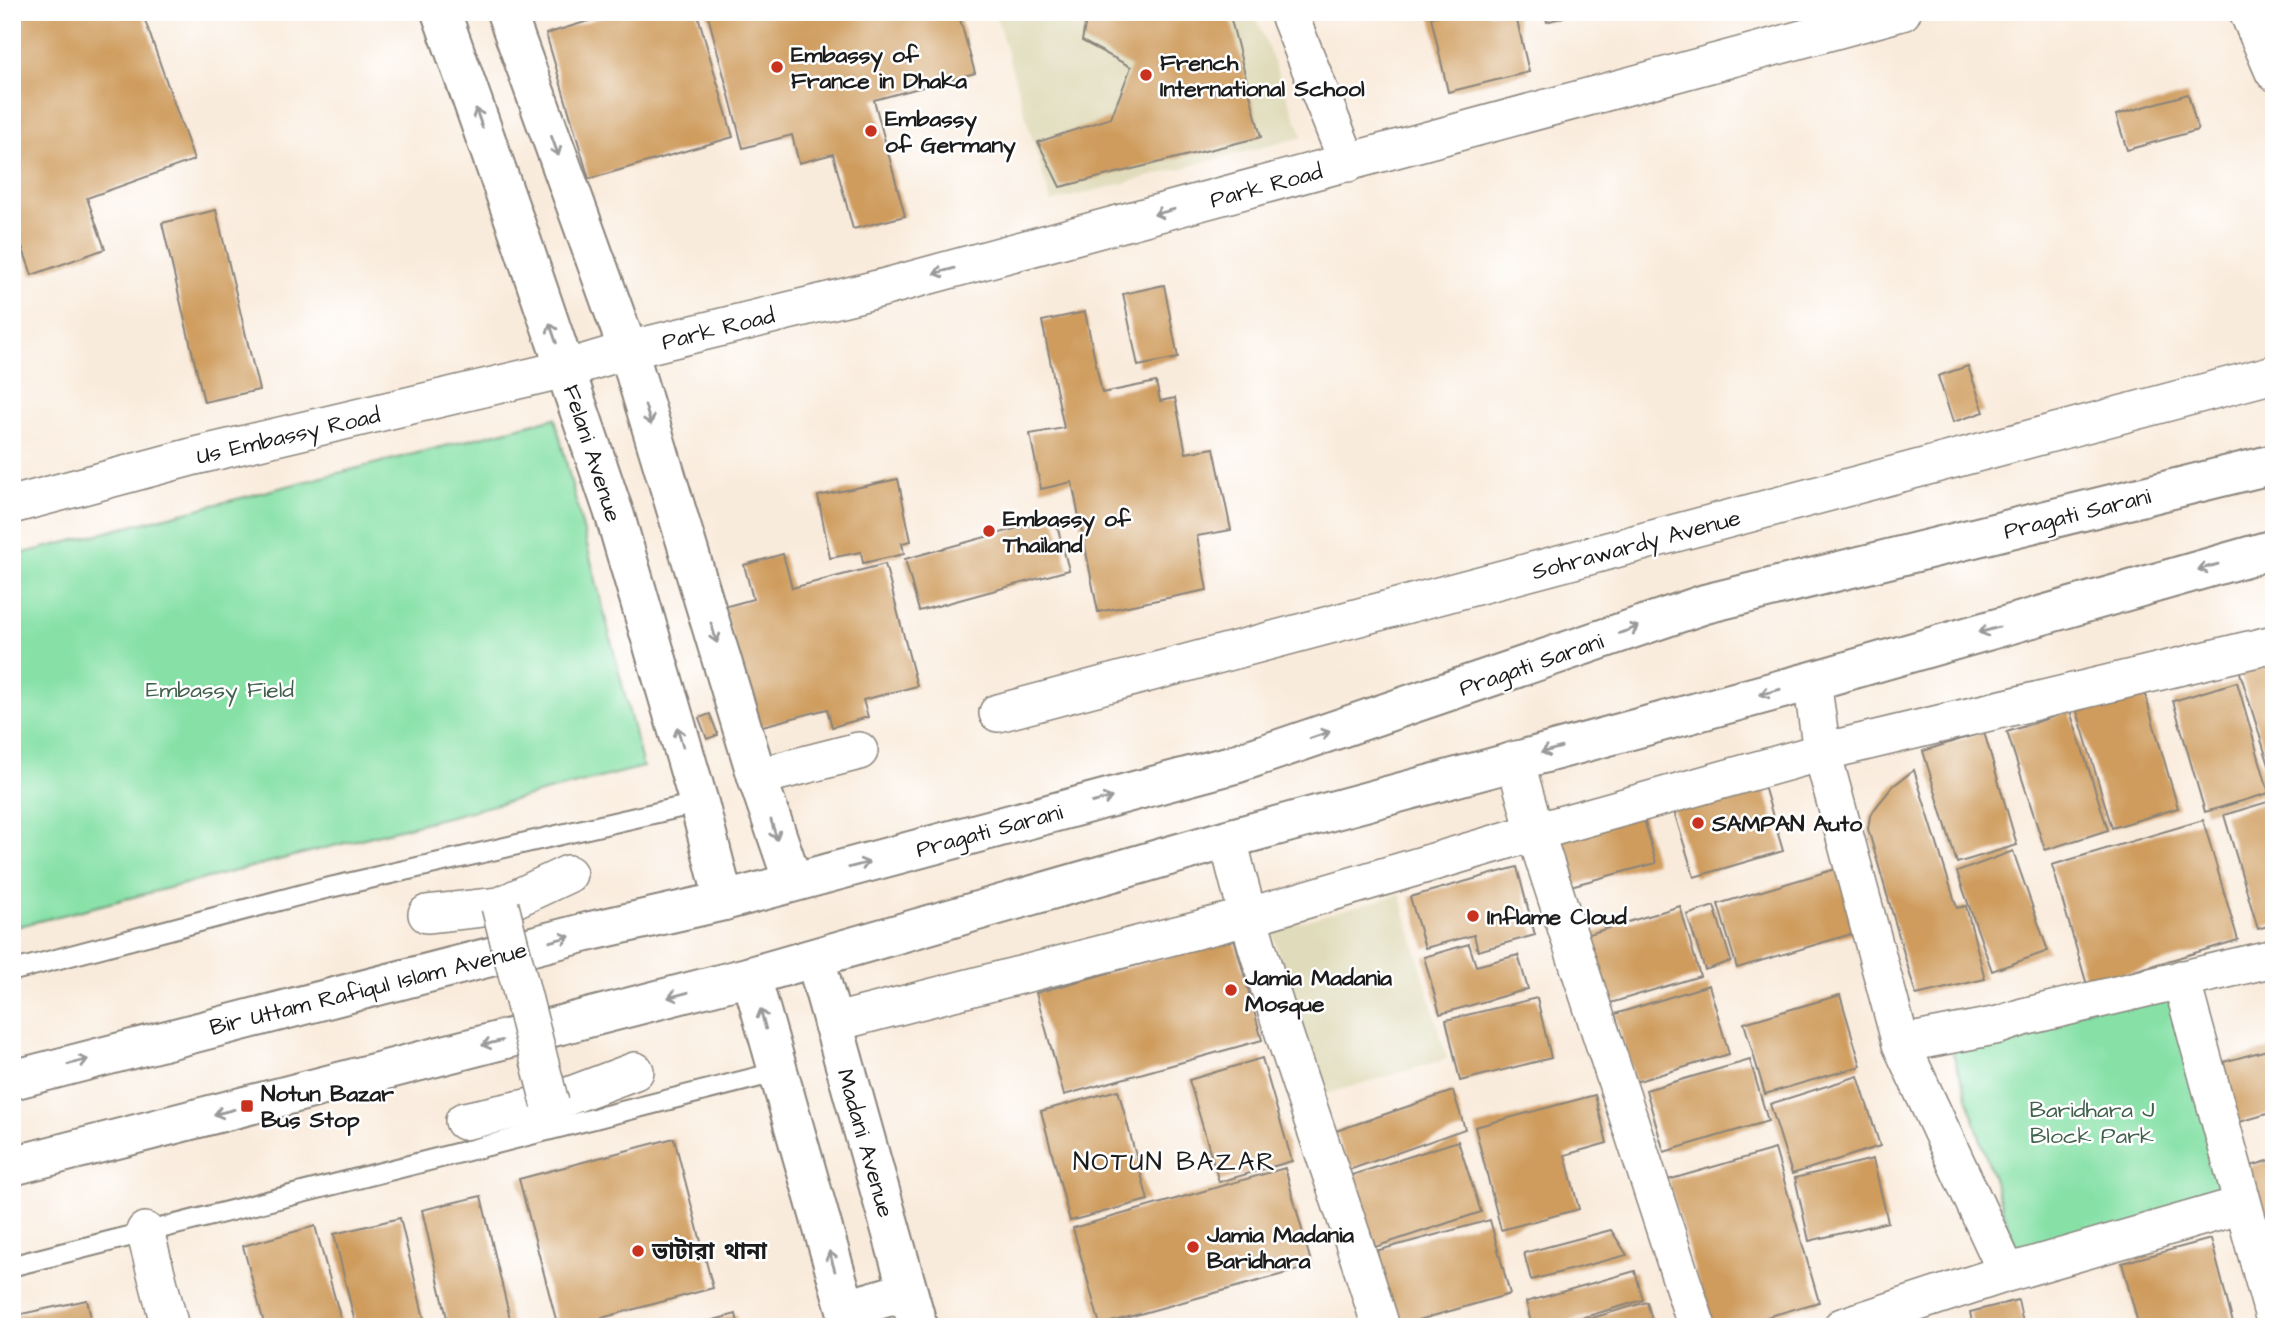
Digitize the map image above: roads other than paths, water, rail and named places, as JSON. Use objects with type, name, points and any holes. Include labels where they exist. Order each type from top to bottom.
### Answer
[{"type":"main road","name":"Felani Avenue","points":[[441,12],[615,516],[699,803],[724,901]]},
{"type":"main road","points":[[506,12],[628,350],[757,777],[793,882]]},
{"type":"main road","name":"Pragati Sarani","points":[[724,901],[1235,764],[1705,604],[2274,464]]},
{"type":"main road","points":[[12,1166],[751,976],[1228,839],[1812,681],[2274,549]]},
{"type":"main road","name":"Bir Uttam Rafiqul Islam Avenue","points":[[12,1080],[591,931],[724,901]]},
{"type":"main road","name":"Madani Avenue","points":[[815,958],[918,1327]]},
{"type":"main road","points":[[751,976],[849,1318],[908,1291]]},
{"type":"street","points":[[1289,12],[1348,163]]},
{"type":"street","name":"Park Road","points":[[628,350],[882,288],[1902,12]]},
{"type":"street","points":[[2248,12],[2274,72]]},
{"type":"street","points":[[565,369],[628,350]]},
{"type":"street","name":"Us Embassy Road","points":[[12,505],[195,456],[565,369]]},
{"type":"street","name":"Sohrawardy Avenue","points":[[998,713],[2274,374]]},
{"type":"street","points":[[832,1023],[1247,917],[1535,832],[1822,752],[2274,644]]},
{"type":"street","points":[[1812,681],[1822,752],[1900,1044],[2007,1273]]},
{"type":"street","points":[[757,777],[859,751]]},
{"type":"street","points":[[1515,760],[1535,832],[1697,1327]]},
{"type":"street","points":[[1228,839],[1247,917],[1381,1327]]},
{"type":"street","points":[[427,914],[500,906],[568,874]]},
{"type":"street","points":[[500,906],[550,1103]]},
{"type":"street","points":[[1900,1044],[1999,1025],[2274,958]]},
{"type":"street","points":[[2181,979],[2274,1317]]},
{"type":"street","points":[[464,1121],[550,1103],[635,1071]]},
{"type":"street","points":[[1842,1327],[2007,1273],[2242,1205]]},
{"type":"street","points":[[145,1231],[170,1327]]},
{"type":"lane","points":[[12,971],[319,890],[699,803]]},
{"type":"lane","points":[[12,1266],[778,1072]]},
{"type":"place","name":"Embassy of France in Dhaka","points":[[777,67]]},
{"type":"place","name":"French International School","points":[[1146,75]]},
{"type":"place","name":"Embassy of Germany","points":[[871,131]]},
{"type":"place","name":"Embassy of Thailand","points":[[989,531]]},
{"type":"place","name":"SAMPAN Auto","points":[[1698,823]]},
{"type":"place","name":"Inflame Cloud","points":[[1473,916]]},
{"type":"place","name":"Jamia Madania Mosque","points":[[1231,990]]},
{"type":"place","name":"Notun Bazar Bus Stop","points":[[247,1106]]},
{"type":"place","name":"Jamia Madania Baridhara","points":[[1193,1247]]},
{"type":"place","name":"ভাটারা থানা","points":[[638,1251]]},
{"type":"district","name":"NOTUN BAZAR","points":[[1175,1161]]},
{"type":"park label","name":"Embassy Field","points":[[220,689]]},
{"type":"park label","name":"Baridhara J Block Park","points":[[2092,1122]]}]
